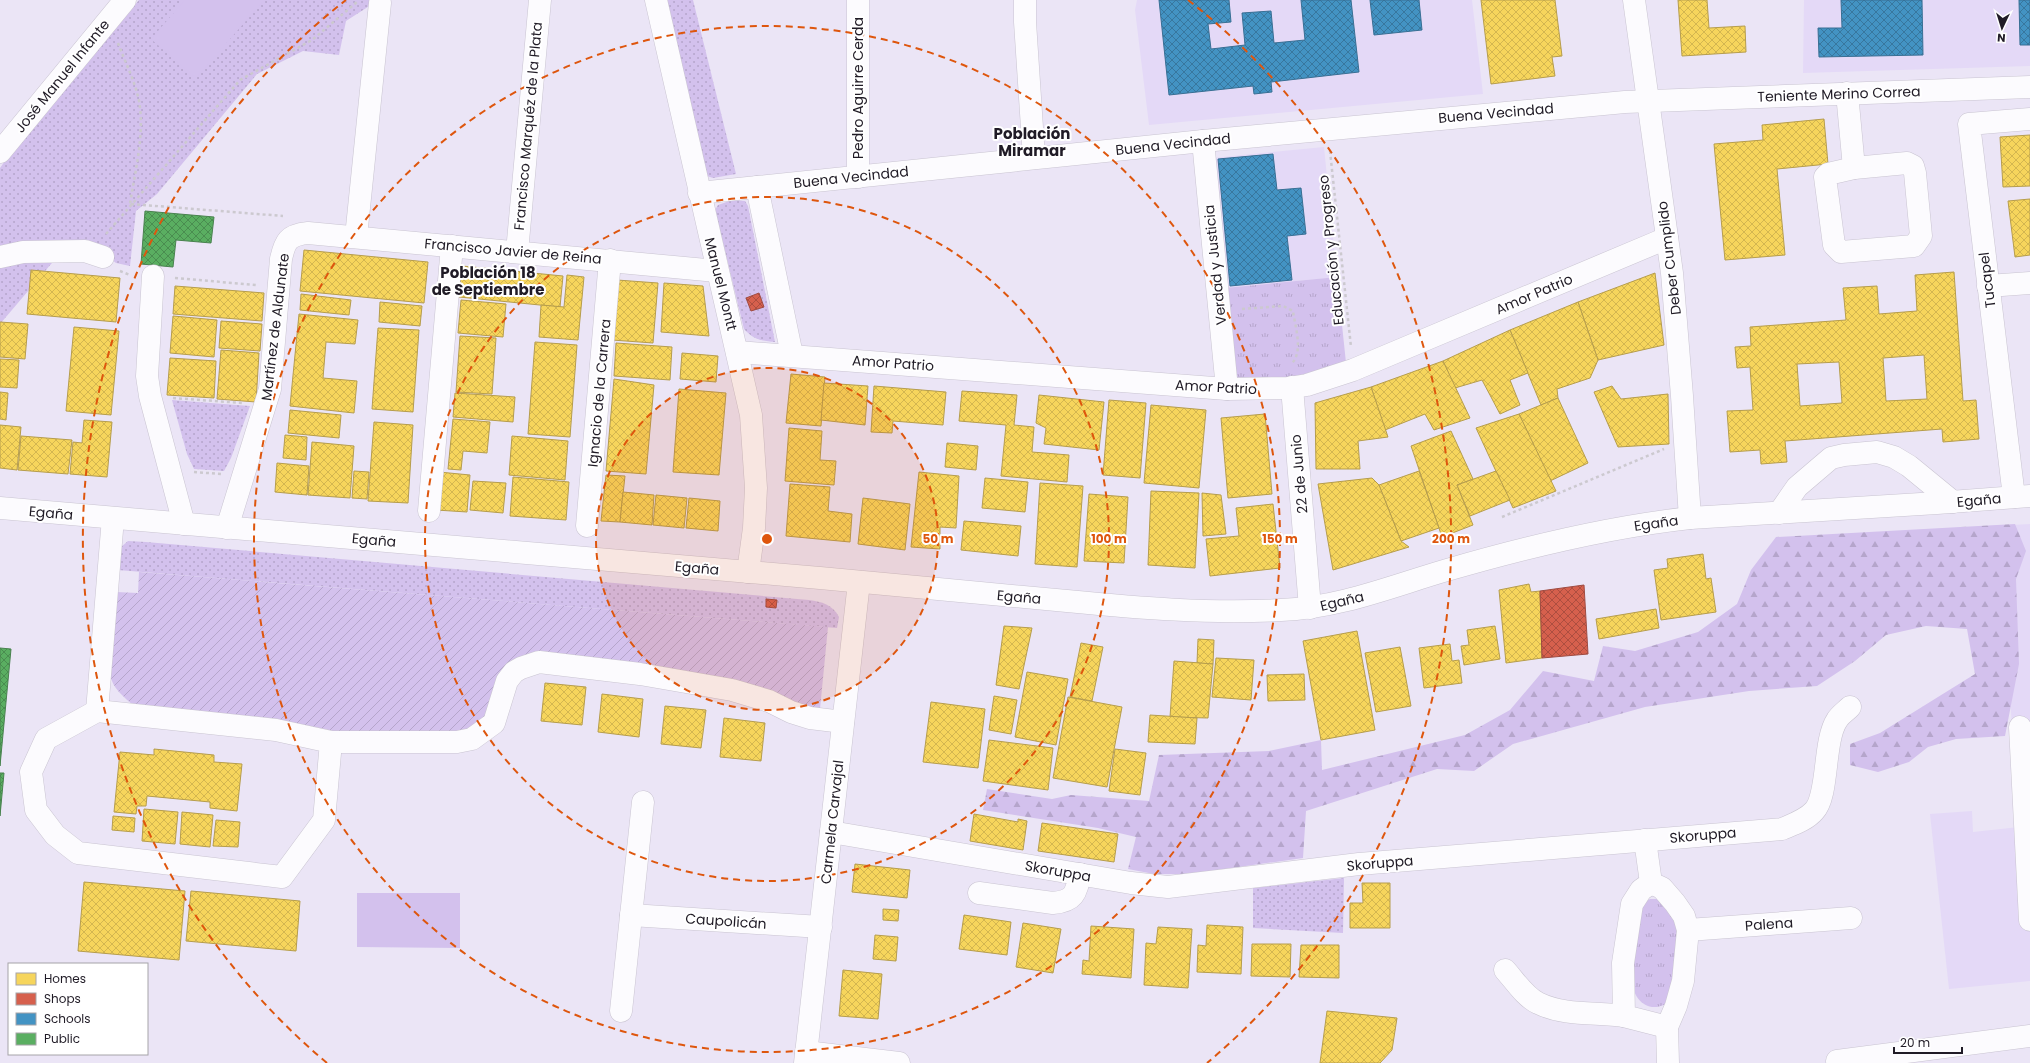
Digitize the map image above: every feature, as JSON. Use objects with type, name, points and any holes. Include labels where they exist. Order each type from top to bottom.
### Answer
[{"type":"street","name":"José Manuel Infante","points":[[0,152],[124,0]]},
{"type":"street","name":"Francisco Marquéz de la Plata","points":[[517,252],[540,0]]},
{"type":"street","name":"Manuel Montt","points":[[656,0],[699,194],[751,415],[756,488],[754,528],[748,572]]},
{"type":"street","name":"Pedro Aguirre Cerda","points":[[858,0],[858,177]]},
{"type":"street","points":[[1025,0],[1025,22],[1034,158]]},
{"type":"street","name":"Deber Cumplido","points":[[1634,0],[1667,238],[1678,335],[1690,518]]},
{"type":"street","points":[[356,237],[380,3]]},
{"type":"street","name":"Teniente Merino Correa","points":[[1648,100],[2030,87]]},
{"type":"street","points":[[1847,93],[1854,168]]},
{"type":"street","name":"Buena Vecindad","points":[[699,194],[1202,141],[1648,100]]},
{"type":"street","name":"Tucapel","points":[[2022,496],[1988,286],[1969,124],[2030,118]]},
{"type":"street","name":"Verdad y Justicia","points":[[1202,141],[1227,389]]},
{"type":"street","points":[[1907,163],[1913,166],[1921,236],[1914,246],[1841,252],[1837,249],[1834,245],[1825,177],[1831,172],[1854,168],[1907,163]]},
{"type":"street","points":[[757,187],[792,355]]},
{"type":"street","name":"Francisco Javier de Reina","points":[[308,233],[717,271]]},
{"type":"street","name":"Martínez de Aldunate","points":[[227,528],[270,389],[284,245],[291,237],[297,234],[308,233]]},
{"type":"street","name":"Amor Patrio","points":[[737,352],[1227,389],[1292,387],[1307,385],[1353,370],[1667,238]]},
{"type":"street","points":[[429,511],[452,246]]},
{"type":"street","points":[[0,257],[23,252],[94,254]]},
{"type":"street","name":"Ignacio de la Carrera","points":[[587,526],[610,260]]},
{"type":"street","points":[[153,276],[147,376],[150,396],[184,524]]},
{"type":"street","points":[[1988,286],[2030,282]]},
{"type":"street","name":"22 de Junio","points":[[1292,387],[1310,608]]},
{"type":"street","points":[[1779,513],[1797,487],[1831,458],[1844,455],[1877,452],[1894,457],[1909,466],[1953,502]]},
{"type":"street","name":"Egaña","points":[[0,508],[1173,610],[1257,611],[1310,608],[1343,602],[1448,570],[1518,551],[1624,527],[1690,518],[1953,502],[2022,496]]},
{"type":"street","points":[[97,711],[113,518]]},
{"type":"street","name":"Carmela Carvajal","points":[[806,1057],[859,582]]},
{"type":"street","points":[[331,742],[324,820],[282,877],[78,853],[55,835],[36,810],[31,772],[46,739],[97,711],[276,730],[331,742],[457,742],[472,739],[494,723],[503,690],[514,672],[530,663],[539,662],[640,674],[732,690],[769,701],[791,712],[810,718],[844,722]]},
{"type":"street","name":"Skoruppa","points":[[831,832],[1080,874],[1168,887],[1359,864],[1782,829],[1802,821],[1816,810],[1822,791],[1831,734],[1837,720],[1850,707]]},
{"type":"street","points":[[2020,727],[2030,920]]},
{"type":"street","points":[[622,1012],[643,802]]},
{"type":"street","points":[[1645,840],[1651,883]]},
{"type":"street","points":[[979,893],[1053,903],[1064,902],[1072,897],[1077,891],[1080,874]]},
{"type":"street","points":[[1651,883],[1662,888],[1675,903],[1684,916],[1688,930],[1682,981],[1676,1006],[1667,1027],[1668,1063]]},
{"type":"street","points":[[1624,1016],[1623,963],[1632,904],[1641,890],[1651,883]]},
{"type":"street","name":"Caupolicán","points":[[631,915],[820,927]]},
{"type":"street","name":"Palena","points":[[1688,930],[1851,918]]},
{"type":"street","points":[[1505,970],[1531,998],[1539,1003],[1580,1013],[1624,1016],[1667,1027]]},
{"type":"street","points":[[1837,1061],[2030,1036]]},
{"type":"street","points":[[806,1057],[899,1063]]},
{"type":"path","points":[[94,254],[101,240],[130,204],[202,126],[240,80],[312,40],[359,0]]},
{"type":"path","points":[[108,19],[135,87],[139,102],[140,119],[138,148],[130,204]]},
{"type":"path","name":"Educación y Progreso","points":[[1328,129],[1353,370]]},
{"type":"path","points":[[130,204],[287,216]]},
{"type":"path","points":[[125,274],[279,286]]},
{"type":"path","points":[[1220,311],[1283,306],[1294,311],[1298,353],[1295,360],[1287,366]]},
{"type":"path","points":[[166,397],[249,404]]},
{"type":"path","points":[[1502,517],[1685,440]]},
{"type":"path","points":[[191,472],[225,474]]},
{"type":"shaded area","points":[[1137,0],[1472,0],[1483,94],[1149,125],[1135,10]]},
{"type":"shaded area","points":[[1804,0],[2030,0],[2030,66],[1803,73]]},
{"type":"shaded area","points":[[1324,147],[1337,277],[1225,288],[1212,158]]},
{"type":"shaded area","points":[[2030,524],[2030,981],[1949,989],[1930,814],[1972,811],[1973,832],[2019,827],[2010,698],[1916,530]]},
{"type":"green space","points":[[139,0],[375,0],[374,3],[346,21],[339,55],[303,51],[257,74],[157,194],[136,211],[130,266],[116,263],[105,254],[63,250],[0,324],[0,168],[19,141],[60,90]]},
{"type":"green space","points":[[185,0],[264,0],[196,78],[151,39]]},
{"type":"green space","points":[[663,0],[693,0],[736,174],[713,178],[707,176]]},
{"type":"green space","points":[[732,200],[745,201],[748,206],[775,342],[758,339],[744,329],[715,210],[718,205]]},
{"type":"green space","points":[[1337,277],[1346,363],[1286,379],[1233,380],[1225,288]]},
{"type":"green space","points":[[172,400],[250,406],[231,458],[224,471],[194,469],[187,454]]},
{"type":"green space","points":[[2015,524],[2026,551],[2016,579],[2019,664],[2005,736],[1956,739],[1928,747],[1909,762],[1878,772],[1850,765],[1850,744],[1880,733],[1975,674],[1967,629],[1926,626],[1886,635],[1855,661],[1817,686],[1749,691],[1645,707],[1513,744],[1474,771],[1437,769],[1306,811],[1303,858],[1189,874],[1154,874],[1128,869],[1136,837],[1098,828],[983,810],[987,789],[1052,799],[1071,795],[1149,801],[1159,755],[1269,751],[1321,740],[1322,770],[1465,735],[1510,710],[1543,671],[1594,681],[1603,646],[1635,651],[1698,632],[1737,604],[1751,570],[1776,537]]},
{"type":"green space","points":[[128,541],[809,600],[830,606],[839,617],[837,628],[118,570],[121,547]]},
{"type":"green space","points":[[139,572],[828,627],[820,709],[535,655],[492,710],[466,735],[333,731],[281,720],[134,706],[113,684],[110,674],[116,592],[138,593]]},
{"type":"green space","points":[[1344,878],[1343,933],[1253,928],[1253,888]]},
{"type":"green space","points":[[357,893],[460,893],[460,948],[357,947]]},
{"type":"green space","points":[[1650,899],[1658,899],[1664,902],[1679,928],[1674,983],[1666,1004],[1659,1007],[1647,1005],[1638,998],[1634,992],[1631,979],[1643,903]]},
{"type":"building: Homes","points":[[1481,0],[1555,0],[1562,56],[1552,57],[1555,76],[1491,84]]},
{"type":"building: Homes","points":[[1678,0],[1707,0],[1709,28],[1745,26],[1746,52],[1682,56]]},
{"type":"building: Homes","points":[[1824,119],[1828,164],[1777,169],[1785,255],[1725,260],[1714,144],[1763,140],[1762,125]]},
{"type":"building: Homes","points":[[2030,135],[2030,186],[2003,187],[2000,137]]},
{"type":"building: Homes","points":[[2030,199],[2030,255],[2015,257],[2008,201]]},
{"type":"building: Homes","points":[[304,250],[428,262],[424,303],[300,291]]},
{"type":"building: Homes","points":[[462,266],[563,276],[560,307],[459,297]]},
{"type":"building: Homes","points":[[31,270],[120,278],[116,322],[27,314]]},
{"type":"building: Homes","points":[[1954,272],[1963,401],[1976,400],[1979,439],[1943,442],[1942,429],[1785,441],[1787,462],[1761,464],[1760,450],[1730,452],[1727,411],[1753,410],[1750,367],[1737,368],[1735,347],[1751,346],[1750,327],[1846,320],[1843,288],[1877,286],[1879,314],[1917,311],[1915,275]],"holes":[[[1924,355],[1927,399],[1886,401],[1883,358]],[[1839,362],[1842,403],[1800,406],[1797,364]]]},
{"type":"building: Homes","points":[[1655,273],[1664,345],[1598,360],[1578,302]]},
{"type":"building: Homes","points":[[567,275],[584,277],[578,340],[539,337],[541,305],[564,307]]},
{"type":"building: Homes","points":[[617,280],[658,283],[653,343],[612,340]]},
{"type":"building: Homes","points":[[664,283],[703,286],[709,336],[661,332]]},
{"type":"building: Homes","points":[[175,286],[264,293],[262,321],[173,314]]},
{"type":"building: Homes","points":[[301,294],[351,300],[349,315],[300,310]]},
{"type":"building: Homes","points":[[461,300],[506,304],[503,337],[458,333]]},
{"type":"building: Homes","points":[[380,302],[422,306],[420,326],[379,322]]},
{"type":"building: Homes","points":[[1578,302],[1598,360],[1590,378],[1557,389],[1558,398],[1541,405],[1510,330]]},
{"type":"building: Homes","points":[[299,314],[358,320],[355,344],[326,342],[323,378],[357,381],[354,413],[290,406]]},
{"type":"building: Homes","points":[[173,316],[217,320],[214,357],[170,353]]},
{"type":"building: Homes","points":[[221,321],[262,324],[260,351],[219,348]]},
{"type":"building: Homes","points":[[0,322],[28,324],[25,359],[0,357]]},
{"type":"building: Homes","points":[[74,327],[119,331],[111,415],[66,411]]},
{"type":"building: Homes","points":[[378,328],[419,330],[413,412],[372,409]]},
{"type":"building: Homes","points":[[1510,330],[1528,373],[1510,380],[1520,405],[1500,414],[1482,380],[1455,388],[1443,361]]},
{"type":"building: Homes","points":[[460,336],[496,338],[492,394],[456,392]]},
{"type":"building: Homes","points":[[535,342],[577,345],[570,437],[528,434]]},
{"type":"building: Homes","points":[[616,343],[672,347],[670,380],[614,376]]},
{"type":"building: Homes","points":[[221,350],[259,353],[256,402],[217,399]]},
{"type":"building: Homes","points":[[682,353],[718,356],[716,382],[680,379]]},
{"type":"building: Homes","points":[[170,358],[216,361],[214,398],[167,395]]},
{"type":"building: Homes","points":[[0,359],[19,360],[17,388],[0,387]]},
{"type":"building: Homes","points":[[1443,361],[1470,418],[1434,430],[1425,414],[1385,430],[1371,387]]},
{"type":"building: Homes","points":[[791,374],[825,377],[821,426],[786,423]]},
{"type":"building: Homes","points":[[614,379],[654,385],[646,474],[606,471]]},
{"type":"building: Homes","points":[[824,383],[868,386],[865,425],[821,420]]},
{"type":"building: Homes","points":[[874,386],[946,392],[943,425],[893,421],[892,433],[871,432]]},
{"type":"building: Homes","points":[[1612,386],[1621,399],[1668,394],[1669,444],[1618,447],[1594,392]]},
{"type":"building: Homes","points":[[1371,387],[1388,437],[1358,441],[1360,469],[1316,469],[1315,403]]},
{"type":"building: Homes","points":[[679,389],[726,393],[719,475],[673,472]]},
{"type":"building: Homes","points":[[962,391],[1017,395],[1014,425],[1034,427],[1032,452],[1069,455],[1067,482],[1001,476],[1006,425],[959,421]]},
{"type":"building: Homes","points":[[0,392],[8,393],[6,420],[0,419]]},
{"type":"building: Homes","points":[[455,393],[515,397],[513,422],[453,417]]},
{"type":"building: Homes","points":[[1039,395],[1104,402],[1099,450],[1044,444],[1046,428],[1036,423]]},
{"type":"building: Homes","points":[[1558,398],[1588,463],[1550,481],[1519,414]]},
{"type":"building: Homes","points":[[1109,400],[1146,403],[1140,478],[1103,475]]},
{"type":"building: Homes","points":[[1151,405],[1206,410],[1199,488],[1144,483]]},
{"type":"building: Homes","points":[[290,410],[341,415],[339,438],[288,433]]},
{"type":"building: Homes","points":[[1265,414],[1272,494],[1228,498],[1221,418]]},
{"type":"building: Homes","points":[[1519,414],[1556,491],[1513,508],[1476,428]]},
{"type":"building: Homes","points":[[453,419],[490,422],[487,453],[463,451],[461,470],[448,469]]},
{"type":"building: Homes","points":[[84,420],[112,422],[107,477],[70,474],[73,442],[82,443]]},
{"type":"building: Homes","points":[[374,422],[413,425],[408,503],[368,501]]},
{"type":"building: Homes","points":[[0,425],[21,427],[17,470],[0,468]]},
{"type":"building: Homes","points":[[789,428],[822,431],[820,460],[836,461],[834,485],[785,481]]},
{"type":"building: Homes","points":[[1451,431],[1473,479],[1457,485],[1473,525],[1442,537],[1411,446]]},
{"type":"building: Homes","points":[[285,435],[307,437],[306,460],[283,458]]},
{"type":"building: Homes","points":[[21,436],[72,440],[68,474],[18,470]]},
{"type":"building: Homes","points":[[512,436],[568,441],[565,480],[509,475]]},
{"type":"building: Homes","points":[[312,442],[354,446],[350,498],[308,495]]},
{"type":"building: Homes","points":[[947,443],[978,446],[976,470],[945,467]]},
{"type":"building: Homes","points":[[277,463],[309,466],[307,495],[275,492]]},
{"type":"building: Homes","points":[[354,471],[369,472],[367,499],[352,498]]},
{"type":"building: Homes","points":[[1419,471],[1439,528],[1401,541],[1379,485]]},
{"type":"building: Homes","points":[[1496,471],[1510,500],[1470,516],[1457,485]]},
{"type":"building: Homes","points":[[439,472],[470,475],[467,512],[436,510]]},
{"type":"building: Homes","points":[[919,472],[959,476],[956,528],[940,527],[940,549],[911,547]]},
{"type":"building: Homes","points":[[606,475],[625,476],[620,522],[601,521]]},
{"type":"building: Homes","points":[[513,477],[569,482],[566,520],[510,516]]},
{"type":"building: Homes","points":[[985,478],[1028,482],[1025,512],[982,508]]},
{"type":"building: Homes","points":[[1372,478],[1379,485],[1401,541],[1409,547],[1333,570],[1318,484]]},
{"type":"building: Homes","points":[[473,481],[506,483],[503,513],[470,510]]},
{"type":"building: Homes","points":[[1040,483],[1083,486],[1077,567],[1035,564]]},
{"type":"building: Homes","points":[[790,484],[830,487],[828,511],[852,514],[850,542],[786,536]]},
{"type":"building: Homes","points":[[1151,491],[1199,493],[1195,568],[1148,565]]},
{"type":"building: Homes","points":[[623,492],[654,495],[652,525],[620,522]]},
{"type":"building: Homes","points":[[1202,493],[1221,495],[1226,534],[1203,536]]},
{"type":"building: Homes","points":[[1089,494],[1128,497],[1124,563],[1084,561]]},
{"type":"building: Homes","points":[[656,495],[687,498],[684,528],[653,525]]},
{"type":"building: Homes","points":[[689,498],[720,501],[718,531],[686,528]]},
{"type":"building: Homes","points":[[863,498],[910,504],[905,550],[858,544]]},
{"type":"building: Homes","points":[[1273,504],[1280,568],[1210,576],[1206,539],[1239,536],[1236,508]]},
{"type":"building: Homes","points":[[964,521],[1021,526],[1018,556],[961,550]]},
{"type":"building: Homes","points":[[1703,554],[1706,579],[1711,578],[1716,612],[1661,620],[1654,570],[1668,568],[1667,559]]},
{"type":"building: Homes","points":[[1529,584],[1531,592],[1540,591],[1542,658],[1506,663],[1499,590]]},
{"type":"building: Homes","points":[[1656,609],[1659,628],[1599,639],[1596,619]]},
{"type":"building: Homes","points":[[1004,626],[1032,628],[1019,689],[996,685]]},
{"type":"building: Homes","points":[[1495,626],[1500,659],[1464,665],[1461,646],[1469,645],[1467,630]]},
{"type":"building: Homes","points":[[1357,631],[1375,730],[1321,740],[1303,641]]},
{"type":"building: Homes","points":[[1198,639],[1214,640],[1213,664],[1197,663]]},
{"type":"building: Homes","points":[[1081,643],[1103,647],[1092,701],[1070,697]]},
{"type":"building: Homes","points":[[1450,644],[1452,661],[1459,660],[1462,683],[1424,688],[1419,648]]},
{"type":"building: Homes","points":[[1400,647],[1411,706],[1376,712],[1365,653]]},
{"type":"building: Homes","points":[[1216,658],[1254,660],[1251,700],[1212,697]]},
{"type":"building: Homes","points":[[1174,661],[1213,664],[1208,718],[1170,717]]},
{"type":"building: Homes","points":[[1027,672],[1068,679],[1056,745],[1015,737]]},
{"type":"building: Homes","points":[[1304,674],[1305,700],[1268,701],[1267,675]]},
{"type":"building: Homes","points":[[545,683],[586,687],[582,725],[541,721]]},
{"type":"building: Homes","points":[[602,694],[643,699],[639,737],[598,732]]},
{"type":"building: Homes","points":[[994,696],[1017,700],[1011,734],[989,730]]},
{"type":"building: Homes","points":[[1068,697],[1122,707],[1107,787],[1053,778]]},
{"type":"building: Homes","points":[[931,702],[985,709],[978,768],[923,762]]},
{"type":"building: Homes","points":[[665,706],[706,710],[701,748],[661,744]]},
{"type":"building: Homes","points":[[1150,715],[1197,718],[1195,744],[1148,742]]},
{"type":"building: Homes","points":[[724,718],[765,723],[761,761],[720,757]]},
{"type":"building: Homes","points":[[989,740],[1053,748],[1048,790],[983,781]]},
{"type":"building: Homes","points":[[154,749],[214,755],[214,762],[242,764],[237,811],[210,808],[210,802],[147,796],[146,806],[137,806],[136,814],[114,812],[120,752],[154,755]]},
{"type":"building: Homes","points":[[1115,749],[1146,753],[1140,795],[1109,791]]},
{"type":"building: Homes","points":[[144,809],[178,812],[175,844],[142,841]]},
{"type":"building: Homes","points":[[182,812],[213,815],[210,847],[180,844]]},
{"type":"building: Homes","points":[[974,814],[1018,822],[1018,819],[1027,821],[1023,850],[970,841]]},
{"type":"building: Homes","points":[[113,816],[135,818],[134,832],[112,830]]},
{"type":"building: Homes","points":[[216,820],[240,822],[238,847],[213,846]]},
{"type":"building: Homes","points":[[1042,823],[1118,834],[1114,862],[1038,851]]},
{"type":"building: Homes","points":[[855,864],[910,870],[907,898],[852,892]]},
{"type":"building: Homes","points":[[84,882],[185,891],[179,960],[78,951]]},
{"type":"building: Homes","points":[[1362,883],[1390,883],[1390,928],[1350,928],[1350,903],[1363,903]]},
{"type":"building: Homes","points":[[191,891],[300,901],[296,951],[186,941]]},
{"type":"building: Homes","points":[[883,909],[899,910],[898,921],[883,920]]},
{"type":"building: Homes","points":[[964,915],[1011,922],[1007,955],[959,949]]},
{"type":"building: Homes","points":[[1023,923],[1061,929],[1053,973],[1016,967]]},
{"type":"building: Homes","points":[[1207,925],[1243,927],[1241,974],[1197,972],[1198,945],[1206,946]]},
{"type":"building: Homes","points":[[1091,926],[1134,929],[1131,978],[1082,974],[1083,960],[1089,961]]},
{"type":"building: Homes","points":[[1158,927],[1192,929],[1188,988],[1144,985],[1146,943],[1156,944]]},
{"type":"building: Homes","points":[[875,935],[898,937],[896,961],[873,959]]},
{"type":"building: Homes","points":[[1252,944],[1291,944],[1290,977],[1251,976]]},
{"type":"building: Homes","points":[[1301,945],[1339,945],[1339,978],[1299,977]]},
{"type":"building: Homes","points":[[843,970],[882,974],[878,1019],[839,1016]]},
{"type":"building: Homes","points":[[1327,1011],[1397,1018],[1392,1050],[1380,1063],[1320,1063]]},
{"type":"building: Shops","points":[[759,293],[764,307],[751,311],[746,298]]},
{"type":"building: Shops","points":[[1584,585],[1588,654],[1542,658],[1540,591]]},
{"type":"building: Shops","points":[[766,599],[777,600],[776,608],[766,607]]},
{"type":"building: Schools","points":[[1159,0],[1229,0],[1231,22],[1208,24],[1211,49],[1245,45],[1242,13],[1271,11],[1274,43],[1305,40],[1301,0],[1351,0],[1359,72],[1271,82],[1272,92],[1254,94],[1253,86],[1169,95]]},
{"type":"building: Schools","points":[[1370,0],[1419,0],[1422,30],[1374,35]]},
{"type":"building: Schools","points":[[1841,0],[1922,0],[1923,55],[1819,57],[1818,28],[1842,28]]},
{"type":"building: Schools","points":[[2019,0],[2030,0],[2030,45],[2020,45]]},
{"type":"building: Schools","points":[[1273,154],[1277,190],[1301,188],[1306,234],[1287,236],[1292,280],[1230,286],[1218,159]]},
{"type":"building: Public","points":[[145,211],[214,217],[211,243],[176,240],[173,267],[141,264]]},
{"type":"building: Public","points":[[0,648],[11,649],[0,766]]},
{"type":"building: Public","points":[[0,773],[4,773],[0,816]]},
{"type":"district","name":"Población Miramar","points":[[1032,142]]},
{"type":"district","name":"Población 18 de Septiembre","points":[[488,282]]}]
